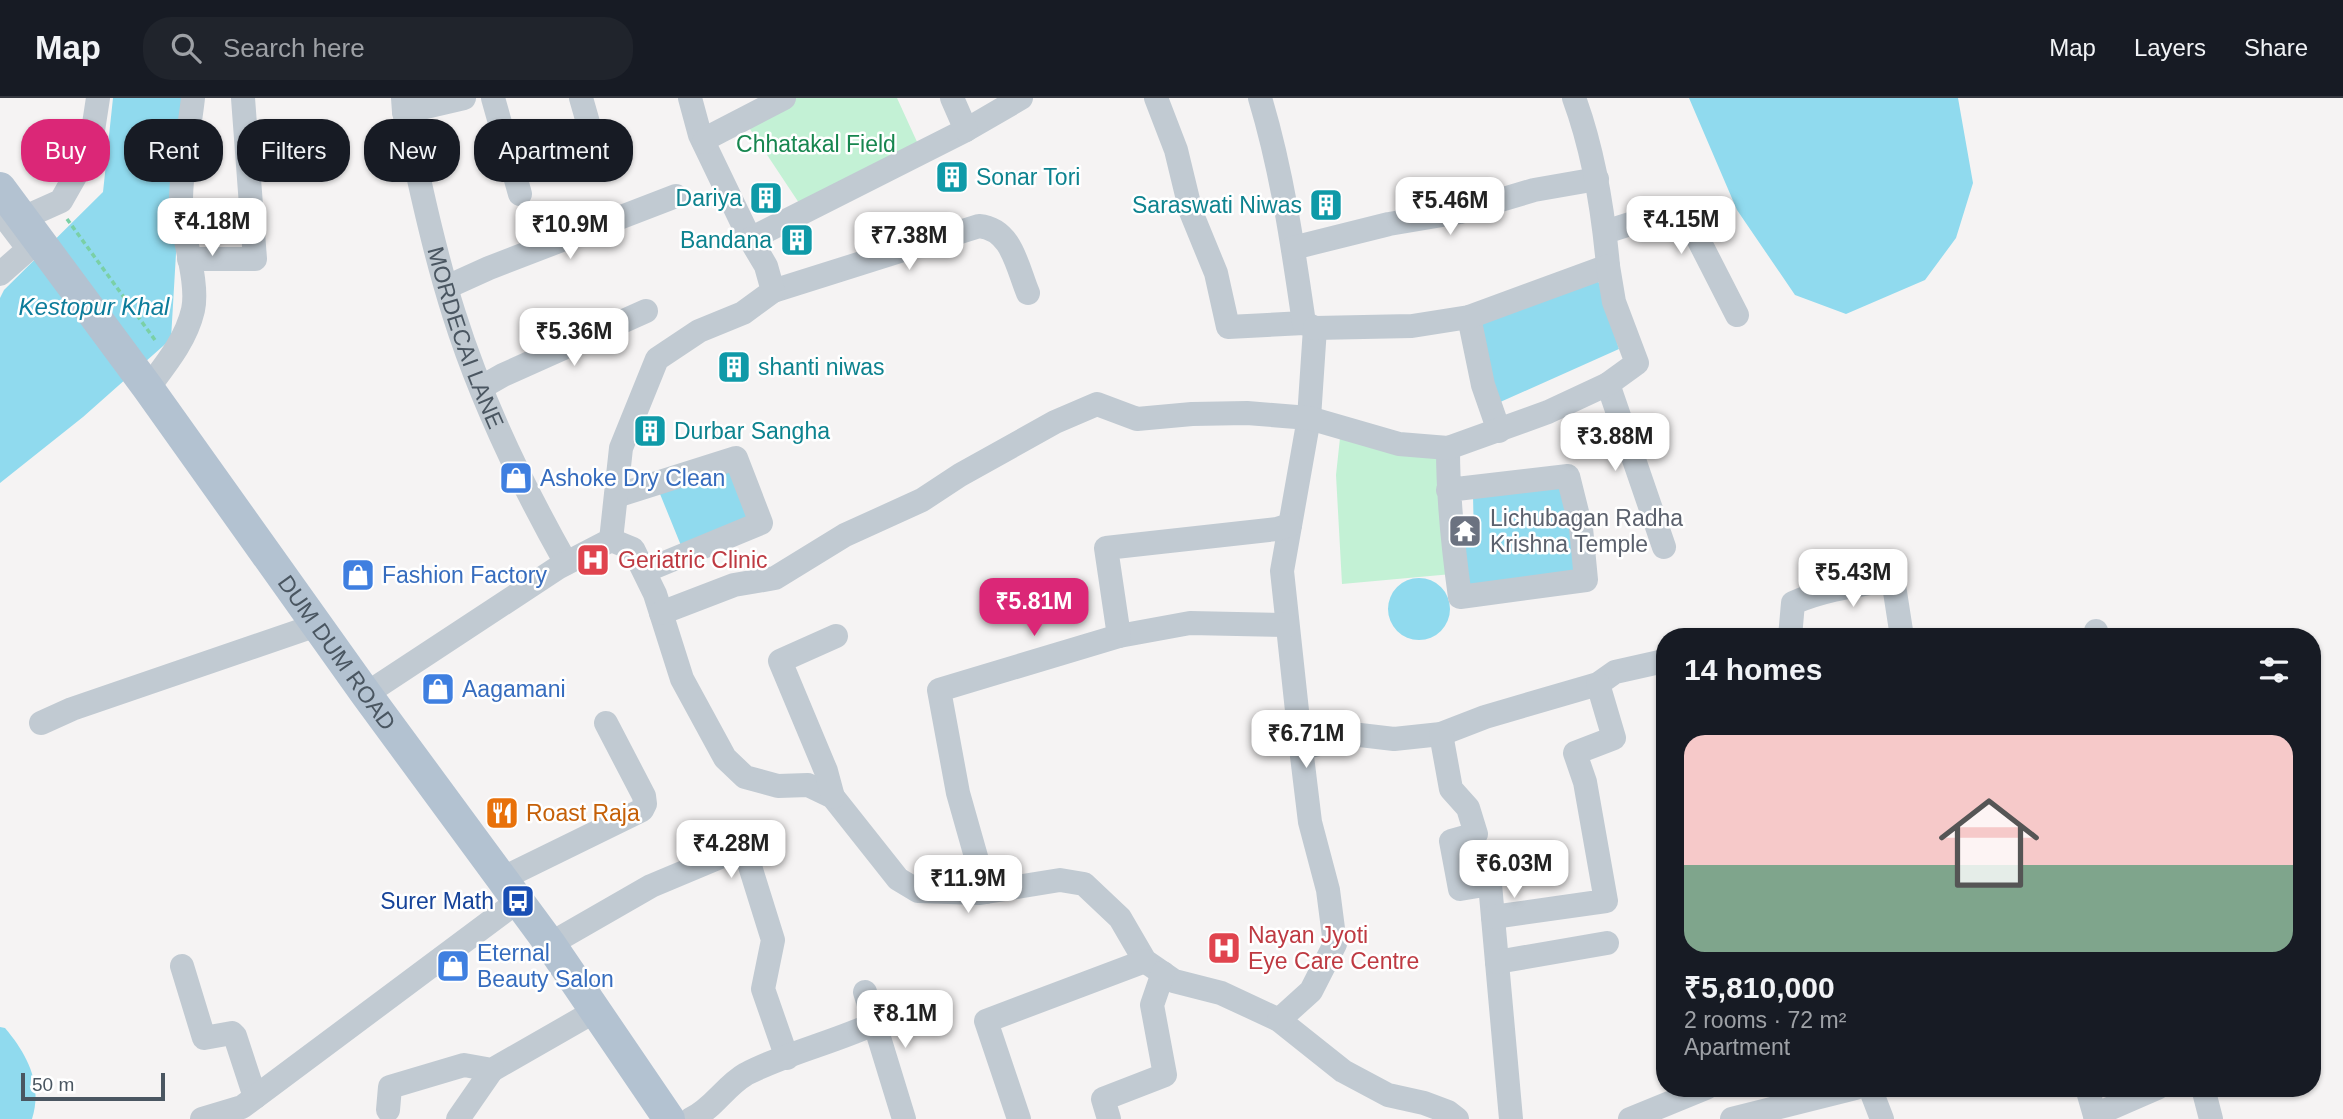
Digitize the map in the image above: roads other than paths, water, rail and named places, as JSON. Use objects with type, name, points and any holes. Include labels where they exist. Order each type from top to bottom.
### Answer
[{"type":"main road","name":"DUM DUM ROAD","points":[[0,188],[18,220],[148,388],[366,694],[550,944],[669,1119]]},
{"type":"street","points":[[0,274],[22,256],[26,247],[18,220],[61,201],[90,150],[98,98]]},
{"type":"street","points":[[148,388],[178,348],[194,309],[181,210],[194,98]]},
{"type":"street","points":[[189,259],[255,259],[243,98]]},
{"type":"street","points":[[404,105],[464,98]]},
{"type":"street","points":[[493,98],[520,194]]},
{"type":"street","points":[[581,98],[587,119]]},
{"type":"street","points":[[690,98],[700,135],[750,239],[766,266],[773,291]]},
{"type":"street","points":[[704,142],[784,98]]},
{"type":"street","points":[[952,98],[966,130]]},
{"type":"street","points":[[750,239],[966,130],[1021,98]]},
{"type":"street","points":[[1156,98],[1176,150],[1191,212],[1216,273],[1228,327],[1412,326],[1469,317],[1608,266]]},
{"type":"street","points":[[1259,98],[1273,147],[1310,325],[1309,418],[1282,571],[1310,822],[1328,890],[1335,944],[1311,991],[1279,1020]]},
{"type":"street","points":[[661,613],[734,584],[775,578],[845,536],[922,500],[960,475],[1055,422],[1097,404],[1137,419],[1247,413],[1309,418],[1399,444],[1448,448],[1548,412],[1608,384],[1637,363],[1614,302],[1597,179],[1574,98]]},
{"type":"street","name":"MORDECAI LANE","points":[[404,105],[454,315],[482,387],[546,529],[566,563]]},
{"type":"street","points":[[1293,248],[1389,224],[1460,212],[1534,190],[1597,179]]},
{"type":"street","points":[[447,287],[489,268],[676,196]]},
{"type":"street","points":[[1605,232],[1646,219],[1691,225],[1737,315]]},
{"type":"street","points":[[611,540],[621,448],[657,359],[699,331],[743,313],[773,291],[979,226],[995,230],[1008,242],[1028,293]]},
{"type":"street","points":[[482,387],[646,311]]},
{"type":"street","points":[[1469,317],[1483,385],[1499,431]]},
{"type":"street","points":[[1608,384],[1664,547]]},
{"type":"street","points":[[1448,448],[1448,490],[1460,597],[1586,580],[1581,528],[1568,476],[1448,490]]},
{"type":"street","points":[[616,496],[736,458],[761,523],[645,571]]},
{"type":"street","points":[[1119,636],[1106,548],[1277,529],[1290,524]]},
{"type":"street","points":[[366,694],[566,563],[611,540],[633,549],[645,571],[682,679],[725,758],[745,776],[778,786],[808,785],[833,797]]},
{"type":"street","points":[[1786,628],[1793,603],[1812,594],[1893,579],[1901,628]]},
{"type":"street","points":[[986,891],[958,793],[939,690],[1119,636],[1190,623],[1287,625]]},
{"type":"street","points":[[41,723],[72,709],[317,625]]},
{"type":"street","points":[[836,636],[779,662],[825,771],[833,797],[898,879],[918,891],[986,891],[1060,880],[1084,884],[1120,918],[1154,967],[1174,981],[1221,993],[1279,1020],[1343,1071],[1388,1095],[1424,1103],[1448,1112],[1457,1119]]},
{"type":"street","points":[[1301,748],[1360,735],[1394,739],[1441,734],[1598,684],[1615,673],[1656,663]]},
{"type":"street","points":[[1493,917],[1606,901],[1584,782],[1575,753],[1614,738],[1598,684]]},
{"type":"street","points":[[202,1119],[247,1108],[509,890],[642,810],[645,804],[644,796],[606,723]]},
{"type":"street","points":[[1441,734],[1451,789],[1468,807],[1476,834],[1451,841],[1460,889],[1490,884],[1511,1119]]},
{"type":"street","points":[[550,944],[651,886],[744,847],[773,940],[763,989],[786,1058]]},
{"type":"street","points":[[1497,962],[1607,943]]},
{"type":"street","points":[[182,966],[204,1038],[232,1033],[235,1035],[247,1108]]},
{"type":"street","points":[[1019,1119],[986,1021],[1154,967]]},
{"type":"street","points":[[1109,1119],[1103,1099],[1165,1075],[1152,1005],[1154,967]]},
{"type":"street","points":[[865,992],[904,1119]]},
{"type":"street","points":[[458,1119],[492,1070],[595,1011]]},
{"type":"street","points":[[691,1119],[702,1114],[743,1075],[873,1024]]},
{"type":"street","points":[[388,1110],[390,1087],[464,1065],[492,1070]]},
{"type":"street","points":[[1630,1119],[1684,1097]]},
{"type":"street","points":[[1732,1119],[1819,1097]]},
{"type":"street","points":[[1873,1097],[1882,1119]]},
{"type":"street","points":[[2090,1097],[2096,1117],[2138,1097]]},
{"type":"street","points":[[2205,1097],[2211,1119]]},
{"type":"water","name":"Kestopur Khal","points":[[113,98],[191,98],[188,119],[124,119],[124,182],[180,182],[171,339],[83,417],[0,483],[0,298],[4,290],[103,192],[104,182],[110,182]]},
{"type":"water","points":[[1689,98],[1958,98],[1973,183],[1956,238],[1925,280],[1846,314],[1795,295],[1737,210]]},
{"type":"water","points":[[1598,280],[1619,349],[1498,403],[1476,322]]},
{"type":"water","points":[[732,467],[750,519],[682,548],[658,489]]},
{"type":"water","points":[[1562,483],[1580,575],[1462,594],[1461,542],[1474,541],[1473,495]]},
{"type":"water","points":[[1419,578],[1441,587],[1450,609],[1441,631],[1419,640],[1397,631],[1388,609],[1397,587]]},
{"type":"water","points":[[0,1027],[5,1028],[13,1038],[31,1070],[36,1094],[32,1119],[0,1119]]},
{"type":"place","name":"Sonar Tori","points":[[952,177]]},
{"type":"place","name":"Dariya","points":[[766,198]]},
{"type":"place","name":"Saraswati Niwas","points":[[1326,205]]},
{"type":"place","name":"Bandana","points":[[797,240]]},
{"type":"place","name":"shanti niwas","points":[[734,367]]},
{"type":"place","name":"Durbar Sangha","points":[[650,431]]},
{"type":"place","name":"Ashoke Dry Clean","points":[[516,478]]},
{"type":"place","name":"Lichubagan Radha Krishna Temple","points":[[1465,531]]},
{"type":"place","name":"Geriatric Clinic","points":[[593,560]]},
{"type":"place","name":"Fashion Factory","points":[[358,575]]},
{"type":"place","name":"Aagamani","points":[[438,689]]},
{"type":"place","name":"Roast Raja","points":[[502,813]]},
{"type":"place","name":"Surer Math","points":[[518,901]]},
{"type":"place","name":"Nayan Jyoti Eye Care Centre","points":[[1224,948]]},
{"type":"place","name":"Eternal Beauty Salon","points":[[453,966]]},
{"type":"park label","name":"Chhatakal Field","points":[[816,144]]}]
